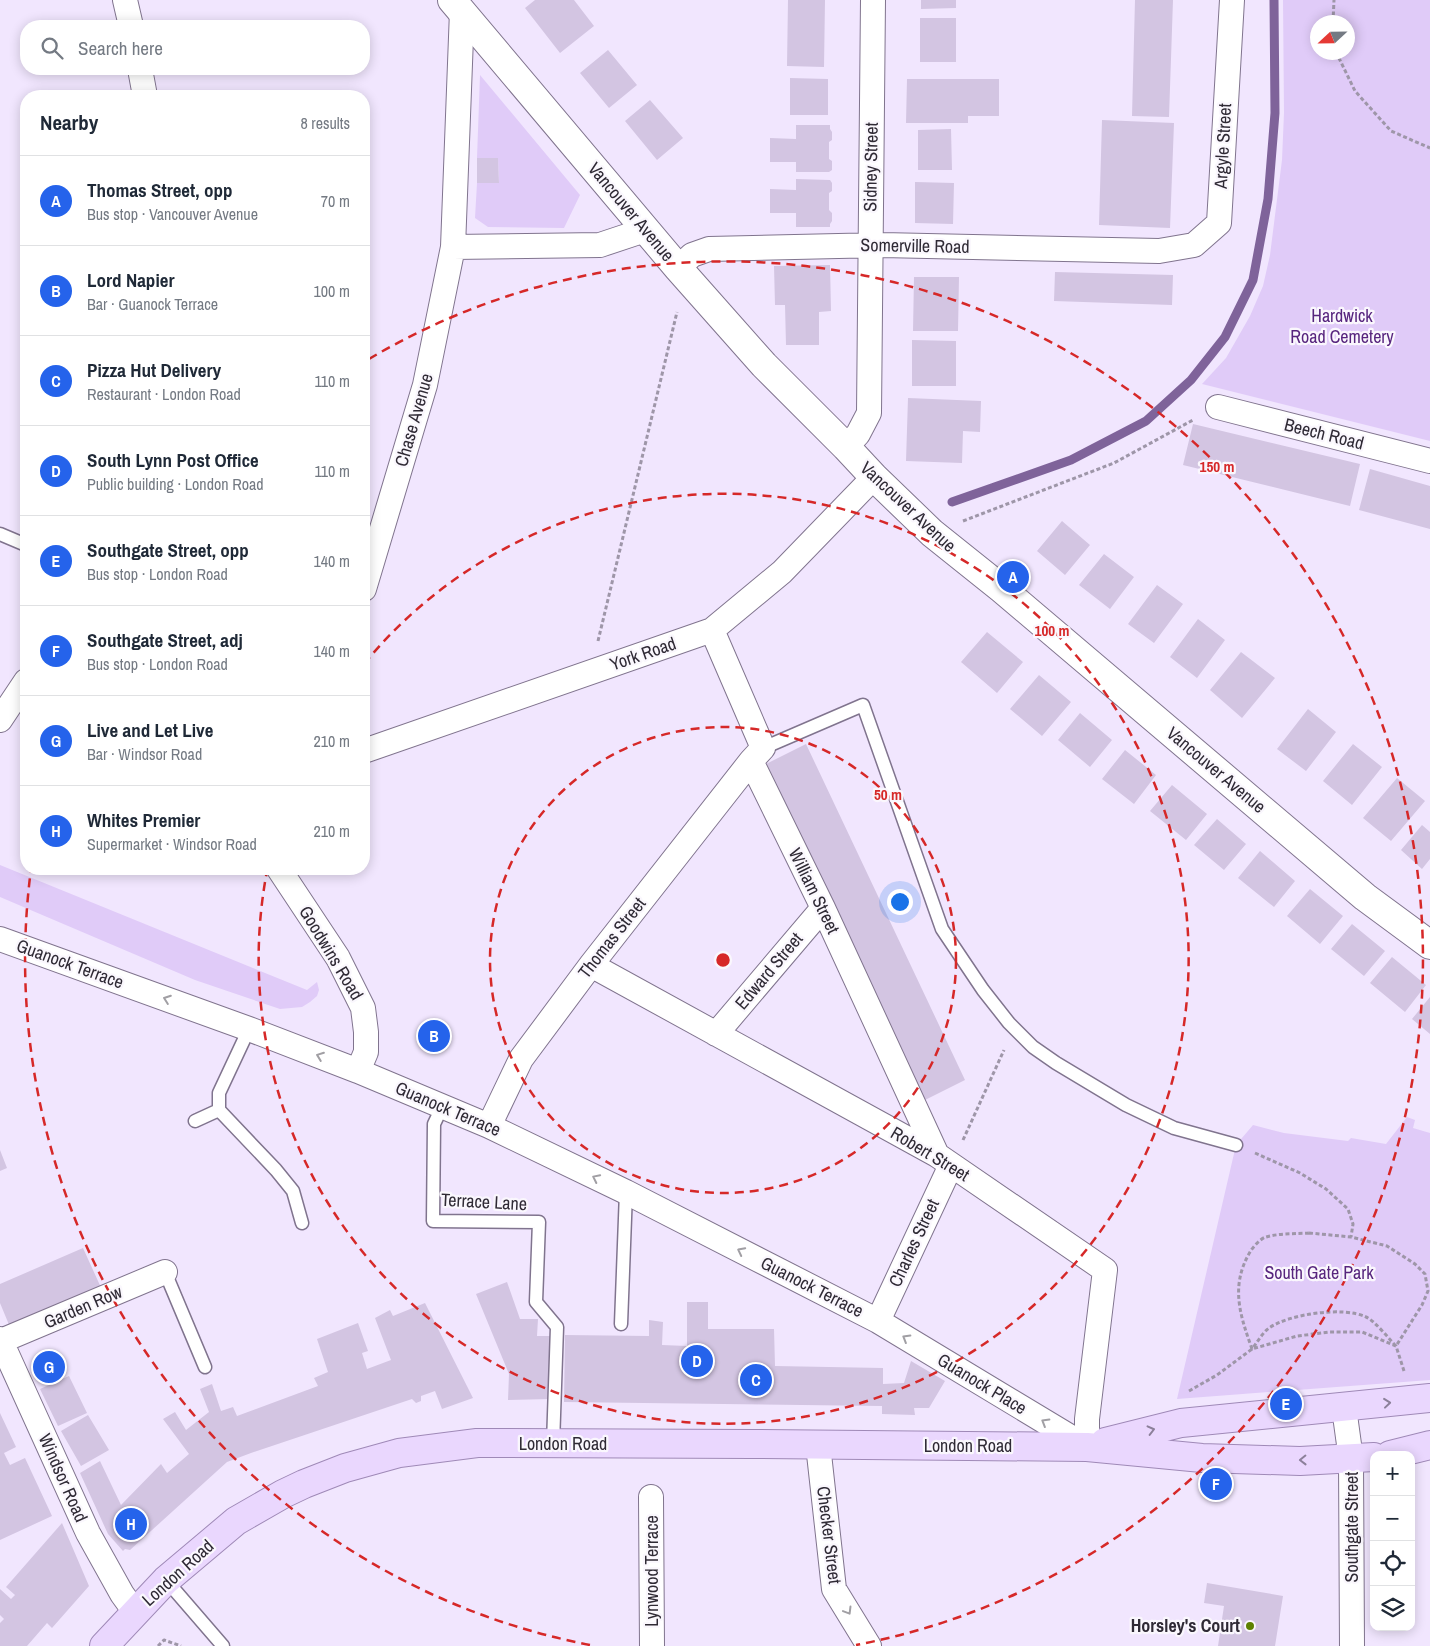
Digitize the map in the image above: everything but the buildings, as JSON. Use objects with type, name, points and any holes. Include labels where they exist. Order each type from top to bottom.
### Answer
[{"type":"main road","name":"Vancouver Avenue","points":[[457,6],[686,278],[764,365],[932,533],[1010,595],[1366,897],[1430,945]]},
{"type":"main road","name":"London Road","points":[[1087,1447],[1182,1423],[1430,1398]]},
{"type":"main road","name":"London Road","points":[[104,1646],[166,1580],[236,1522],[283,1494],[345,1468],[399,1453],[477,1443],[1087,1447],[1202,1458],[1300,1461],[1363,1458]]},
{"type":"main road","points":[[1406,1451],[1430,1445]]},
{"type":"street","points":[[125,0],[130,20]]},
{"type":"street","name":"Sidney Street","points":[[846,447],[858,434],[869,413],[873,0]]},
{"type":"street","name":"Argyle Street","points":[[1159,251],[1194,245],[1219,223],[1232,0]]},
{"type":"street","name":"Chase Avenue","points":[[370,569],[425,385],[453,248],[457,6]]},
{"type":"street","points":[[141,75],[144,90]]},
{"type":"street","points":[[453,248],[600,245],[645,230]]},
{"type":"street","name":"Somerville Road","points":[[686,278],[692,255],[709,249],[870,245],[1159,251]]},
{"type":"street","name":"Beech Road","points":[[1218,407],[1430,461]]},
{"type":"street","name":"York Road","points":[[370,749],[712,630],[782,572],[874,477]]},
{"type":"street","name":"William Street","points":[[712,630],[757,754],[823,908],[944,1160]]},
{"type":"street","points":[[0,720],[20,690]]},
{"type":"street","name":"Thomas Street","points":[[489,1126],[521,1059],[591,965],[757,754]]},
{"type":"street","name":"Goodwins Road","points":[[283,875],[338,958],[364,1008],[366,1052],[358,1071]]},
{"type":"street","name":"Edward Street","points":[[716,1034],[823,908]]},
{"type":"street","name":"Guanock Terrace","points":[[0,938],[250,1029],[443,1105],[626,1192],[878,1321]]},
{"type":"street","name":"Robert Street","points":[[591,965],[944,1160],[1105,1270],[1087,1419],[1087,1447]]},
{"type":"street","name":"Charles Street","points":[[878,1321],[944,1160]]},
{"type":"street","name":"Garden Row","points":[[0,1340],[165,1272]]},
{"type":"street","name":"Guanock Place","points":[[878,1321],[1087,1447]]},
{"type":"street","name":"Windsor Road","points":[[0,1340],[88,1533],[122,1594],[135,1612]]},
{"type":"street","name":"Southgate Street","points":[[1344,1408],[1363,1458],[1352,1646]]},
{"type":"street","name":"Checker Street","points":[[818,1445],[834,1589],[869,1646]]},
{"type":"street","name":"Lynwood Terrace","points":[[651,1497],[652,1646]]},
{"type":"lane","points":[[0,534],[20,542]]},
{"type":"lane","points":[[757,754],[863,705],[942,929],[983,990],[1014,1029],[1033,1047],[1056,1063],[1126,1105],[1174,1128],[1236,1145]]},
{"type":"lane","points":[[250,1029],[220,1093],[219,1110],[276,1170],[292,1191],[302,1223]]},
{"type":"lane","name":"Terrace Lane","points":[[443,1105],[434,1124],[433,1221],[538,1222],[536,1302],[557,1327],[553,1444]]},
{"type":"lane","points":[[195,1121],[219,1110]]},
{"type":"lane","points":[[621,1324],[626,1192]]},
{"type":"lane","points":[[165,1272],[205,1367]]},
{"type":"lane","points":[[166,1580],[222,1646]]},
{"type":"path","points":[[1333,15],[1334,0]]},
{"type":"path","points":[[1340,60],[1354,91],[1391,130],[1430,148]]},
{"type":"path","points":[[603,668],[598,640],[686,278]]},
{"type":"path","points":[[932,533],[1114,463],[1218,407]]},
{"type":"path","points":[[944,1160],[1014,1029]]},
{"type":"path","points":[[1236,1145],[1300,1173],[1326,1189],[1348,1209],[1353,1224],[1351,1238]]},
{"type":"path","points":[[1252,1349],[1238,1299],[1241,1267],[1251,1249],[1264,1237],[1309,1233],[1351,1238],[1387,1246],[1415,1264],[1425,1274],[1428,1291],[1396,1346]]},
{"type":"path","points":[[1185,1394],[1216,1375],[1252,1349],[1268,1329],[1284,1321],[1323,1312],[1344,1312],[1366,1317],[1396,1346],[1404,1373]]},
{"type":"path","points":[[1252,1349],[1297,1336],[1345,1332],[1362,1332],[1396,1346]]},
{"type":"path","points":[[158,1646],[164,1640],[181,1646]]},
{"type":"green space","name":"Hardwick Road Cemetery","points":[[1283,0],[1430,0],[1430,441],[1202,384],[1226,358],[1250,316],[1263,286],[1270,255],[1282,160],[1284,113]]},
{"type":"green space","points":[[480,75],[580,195],[564,228],[488,227],[475,218],[477,183],[499,182],[498,158],[477,158]]},
{"type":"green space","points":[[0,865],[20,873],[20,875],[25,875],[307,990],[317,982],[319,990],[317,996],[302,1007],[280,1009],[195,980],[0,897]]},
{"type":"green space","name":"South Gate Park","points":[[1407,1117],[1415,1120],[1413,1128],[1430,1133],[1430,1380],[1177,1399],[1236,1145],[1253,1125],[1284,1133],[1348,1141],[1351,1138],[1386,1144]]},
{"type":"waterway","points":[[952,502],[1071,460],[1146,421],[1191,380],[1225,337],[1253,280],[1268,199],[1275,113],[1274,0]]},
{"type":"place","name":"Thomas Street, opp","points":[[1013,577]]},
{"type":"place","name":"Lord Napier","points":[[434,1036]]},
{"type":"place","name":"South Lynn Post Office","points":[[697,1361]]},
{"type":"place","name":"Live and Let Live","points":[[49,1367]]},
{"type":"place","name":"Pizza Hut Delivery","points":[[756,1380]]},
{"type":"place","name":"Southgate Street, opp","points":[[1286,1404]]},
{"type":"place","name":"Southgate Street, adj","points":[[1216,1484]]},
{"type":"place","name":"Whites Premier","points":[[131,1524]]},
{"type":"place","name":"Horsley's Court","points":[[1250,1626]]}]
